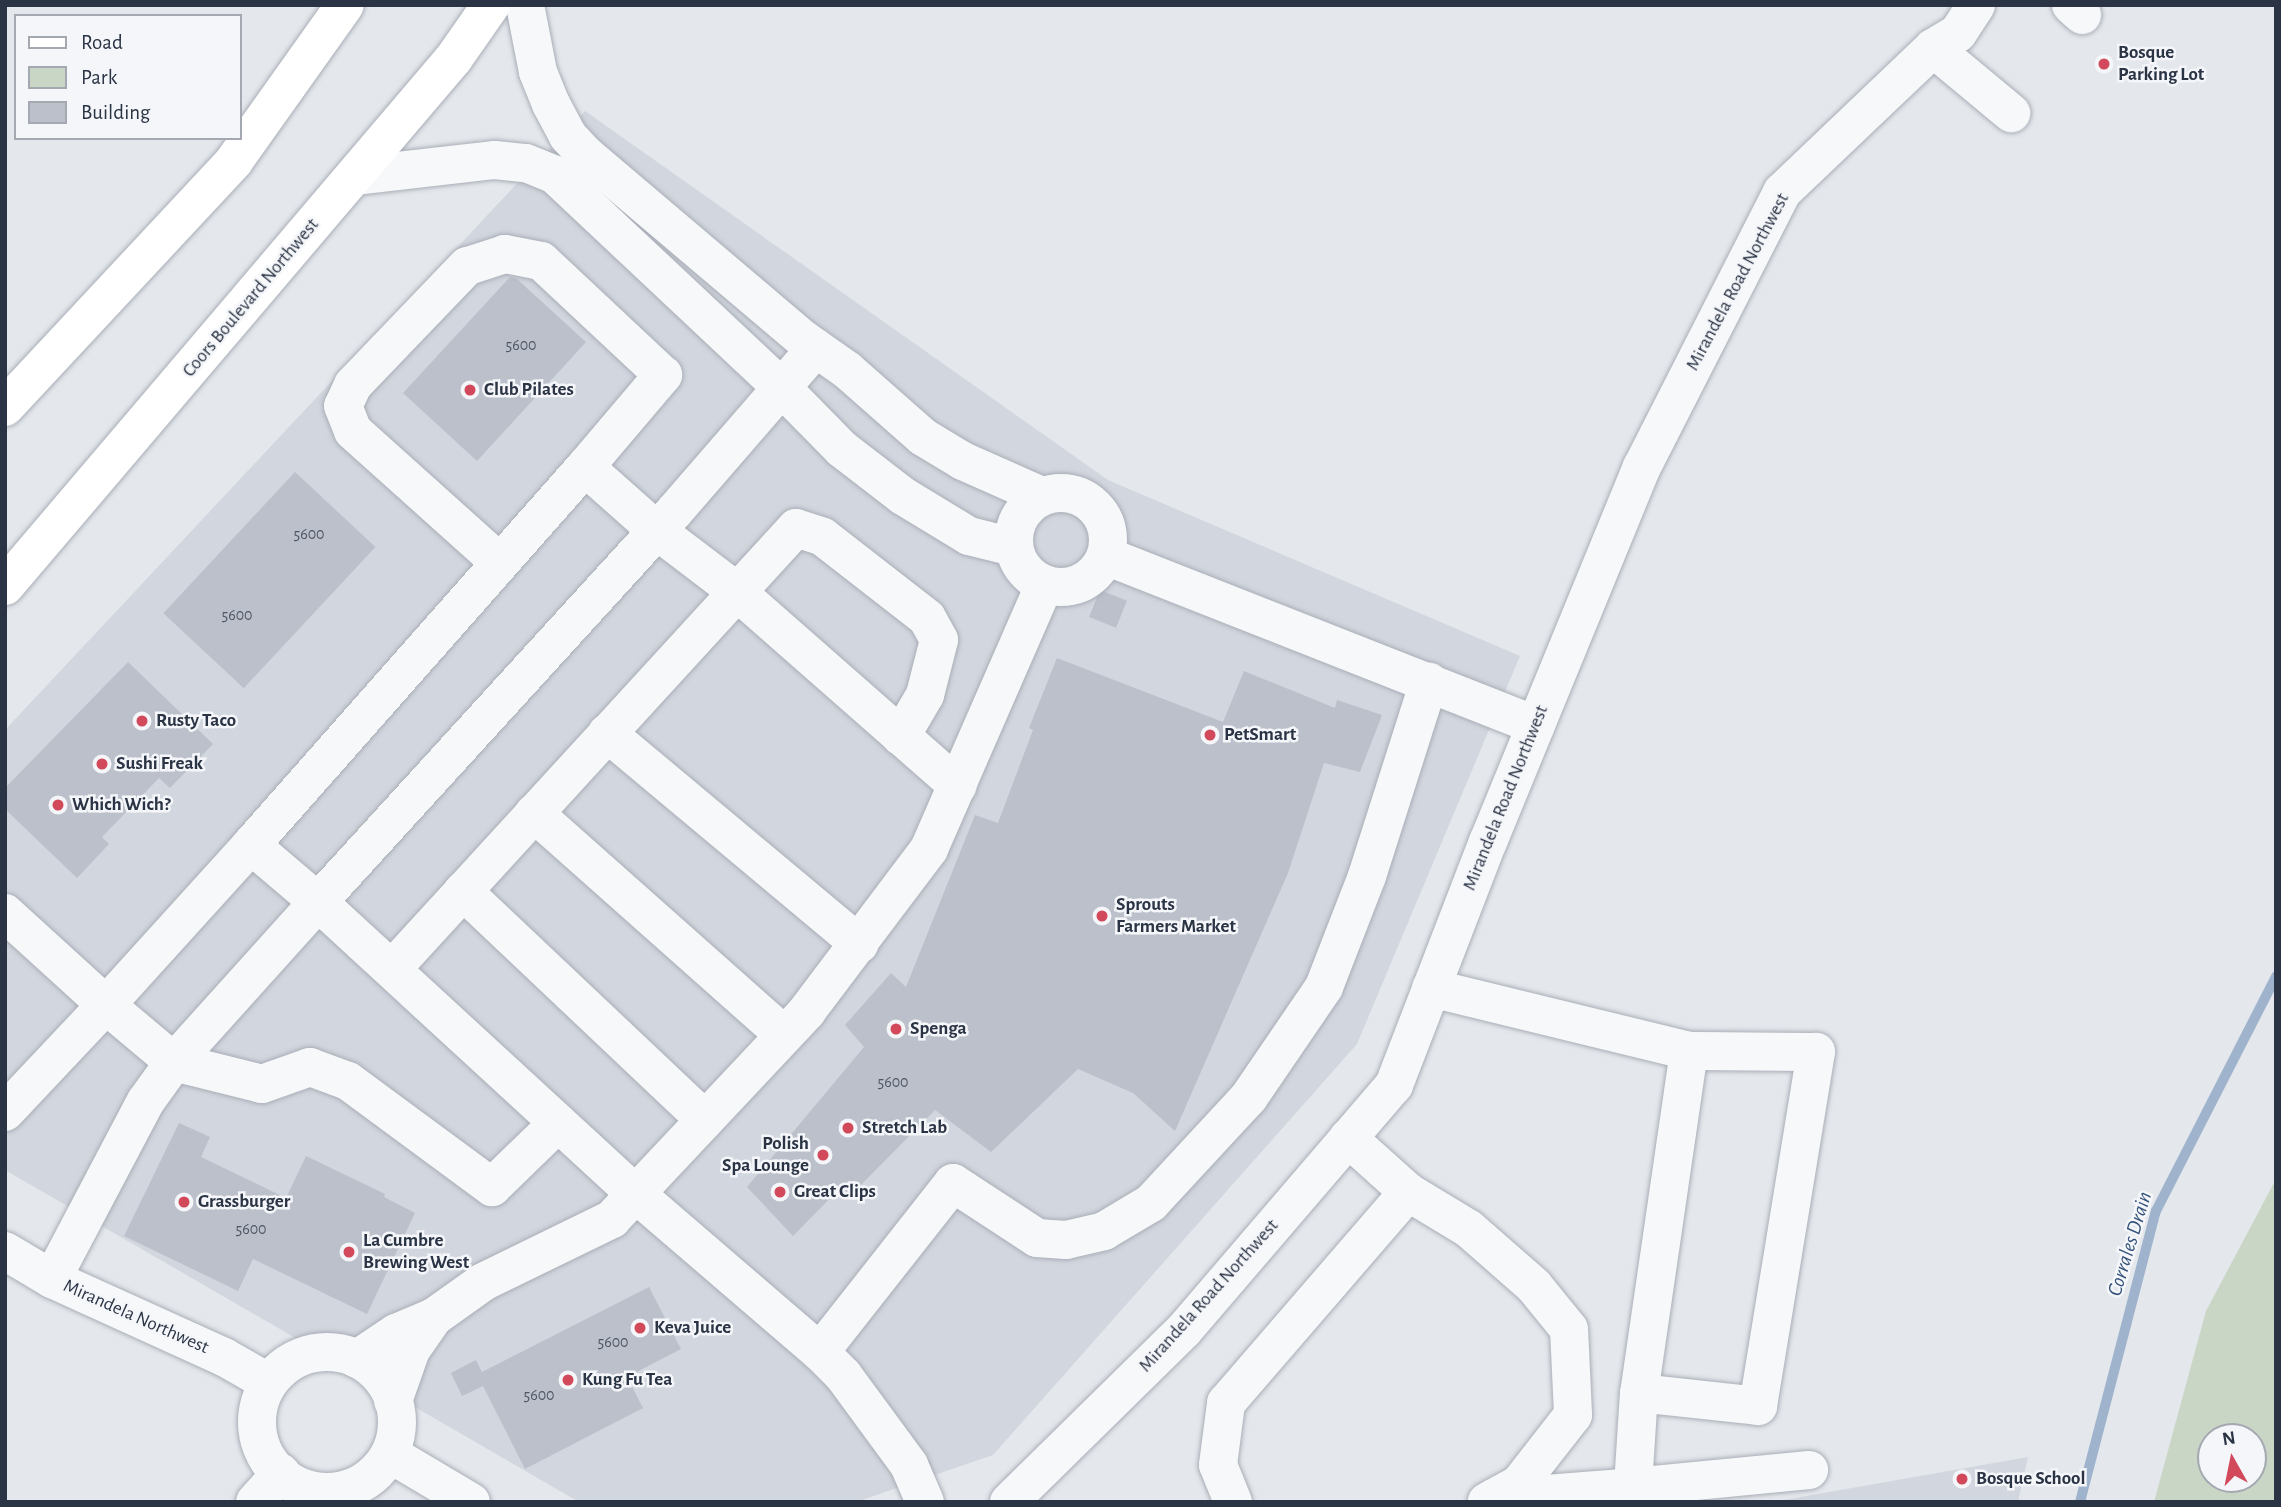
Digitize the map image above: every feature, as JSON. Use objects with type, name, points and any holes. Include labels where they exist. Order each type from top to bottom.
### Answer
[{"type":"main road","points":[[5,407],[234,161],[345,5]]},
{"type":"main road","name":"Coors Boulevard Northwest","points":[[5,586],[454,58],[491,5]]},
{"type":"street","points":[[525,5],[538,72],[568,136],[629,194],[816,348],[848,370],[923,437],[963,461],[1042,496]]},
{"type":"street","points":[[1944,5],[1932,25],[1933,48],[2011,113]]},
{"type":"street","points":[[1933,48],[1958,33],[1976,5]]},
{"type":"street","name":"Mirandela Road Northwest","points":[[1009,1502],[1184,1330],[1394,1084],[1536,725],[1642,467],[1782,192],[1933,48]]},
{"type":"street","points":[[354,176],[495,160],[526,163],[555,175],[781,387],[842,449],[903,496],[969,536],[1013,547]]},
{"type":"street","points":[[5,1112],[251,845],[663,375],[541,261],[505,254],[467,266],[353,385],[343,406],[353,431],[499,562]]},
{"type":"street","points":[[52,1279],[146,1101],[174,1062],[656,530],[816,348]]},
{"type":"street","points":[[585,467],[656,530],[736,591],[958,786]]},
{"type":"street","points":[[1058,492],[1087,500],[1099,511],[1106,525],[1106,556],[1086,580],[1072,587],[1045,584],[1028,575],[1018,562],[1013,547],[1014,531],[1019,517],[1029,505],[1042,496],[1058,492]]},
{"type":"street","points":[[392,969],[796,528],[823,537],[927,618],[939,640],[925,695],[901,736]]},
{"type":"street","points":[[1106,556],[1536,725]]},
{"type":"street","points":[[357,1359],[396,1333],[434,1317],[483,1283],[612,1219],[784,1035],[859,944],[929,849],[1045,584]]},
{"type":"street","points":[[820,1352],[953,1183],[1037,1238],[1066,1241],[1104,1231],[1151,1203],[1249,1097],[1324,987],[1367,876],[1429,682]]},
{"type":"street","points":[[607,733],[859,944]]},
{"type":"street","points":[[534,813],[784,1035]]},
{"type":"street","points":[[251,845],[392,969],[636,1194],[820,1352],[842,1374],[909,1465],[925,1502]]},
{"type":"street","points":[[463,891],[705,1120]]},
{"type":"street","points":[[5,913],[106,1005],[174,1062],[262,1084],[310,1067],[348,1081],[492,1187],[558,1123]]},
{"type":"street","points":[[1432,988],[1689,1051],[1816,1052],[1758,1406],[1639,1393]]},
{"type":"street","points":[[1633,1487],[1639,1393],[1689,1051]]},
{"type":"street","points":[[1348,1138],[1408,1192],[1469,1229],[1534,1286],[1569,1329],[1573,1415],[1520,1484],[1489,1500]]},
{"type":"street","points":[[1233,1502],[1218,1465],[1226,1403],[1408,1192]]},
{"type":"street","name":"Mirandela Northwest","points":[[5,1251],[52,1279],[224,1356],[268,1382]]},
{"type":"street","points":[[393,1401],[411,1350],[434,1317]]},
{"type":"street","points":[[333,1352],[357,1359],[377,1373],[393,1401],[397,1433],[390,1454],[379,1469],[360,1485],[334,1492],[310,1491],[287,1480],[264,1455],[256,1431],[258,1406],[268,1382],[285,1365],[307,1354],[333,1352]]},
{"type":"street","points":[[390,1454],[471,1502]]},
{"type":"street","points":[[1489,1500],[1810,1470]]},
{"type":"street","points":[[255,1502],[281,1473]]},
{"type":"shaded area","points":[[585,111],[1108,480],[1520,656],[1357,1044],[993,1455],[856,1502],[579,1502],[5,1170],[5,730]]},
{"type":"shaded area","name":"Bosque School","points":[[2028,1457],[2018,1502],[1773,1502]]},
{"type":"green space","points":[[2276,1179],[2276,1502],[2154,1502],[2206,1311]]},
{"type":"building","points":[[510,277],[517,279],[586,342],[477,461],[403,393]]},
{"type":"building","points":[[295,472],[375,547],[244,688],[163,613]]},
{"type":"building","points":[[1100,590],[1127,601],[1116,628],[1089,617]]},
{"type":"building","points":[[1057,658],[1223,722],[1244,671],[1335,708],[1337,700],[1382,715],[1360,772],[1324,763],[1288,873],[1175,1131],[1133,1093],[1078,1069],[991,1152],[935,1110],[851,1195],[841,1187],[793,1236],[747,1187],[864,1047],[845,1025],[891,973],[906,987],[975,815],[998,823],[1033,730],[1029,728]]},
{"type":"building","points":[[128,662],[213,744],[170,788],[159,778],[102,837],[109,844],[77,878],[5,809],[5,788]]},
{"type":"building","points":[[179,1123],[210,1137],[201,1157],[286,1198],[306,1156],[385,1194],[384,1197],[415,1213],[367,1314],[253,1259],[238,1291],[124,1236]]},
{"type":"building","points":[[649,1287],[681,1349],[627,1377],[643,1408],[525,1469],[483,1386],[462,1396],[451,1373],[476,1360],[482,1372]]},
{"type":"waterway","name":"Corrales Drain","points":[[2080,1502],[2156,1211],[2276,976]]},
{"type":"place","name":"Bosque Parking Lot","points":[[2104,64]]},
{"type":"place","name":"Club Pilates","points":[[470,390]]},
{"type":"place","name":"Rusty Taco","points":[[142,721]]},
{"type":"place","name":"PetSmart","points":[[1210,735]]},
{"type":"place","name":"Sushi Freak","points":[[102,764]]},
{"type":"place","name":"Which Wich?","points":[[58,805]]},
{"type":"place","name":"Sprouts Farmers Market","points":[[1102,916]]},
{"type":"place","name":"Spenga","points":[[896,1029]]},
{"type":"place","name":"Stretch Lab","points":[[848,1128]]},
{"type":"place","name":"Polish Spa Lounge","points":[[823,1155]]},
{"type":"place","name":"Great Clips","points":[[780,1192]]},
{"type":"place","name":"Grassburger","points":[[184,1202]]},
{"type":"place","name":"La Cumbre Brewing West","points":[[349,1252]]},
{"type":"place","name":"Keva Juice","points":[[640,1328]]},
{"type":"place","name":"Kung Fu Tea","points":[[568,1380]]},
{"type":"place","name":"Bosque School","points":[[1962,1479]]}]
